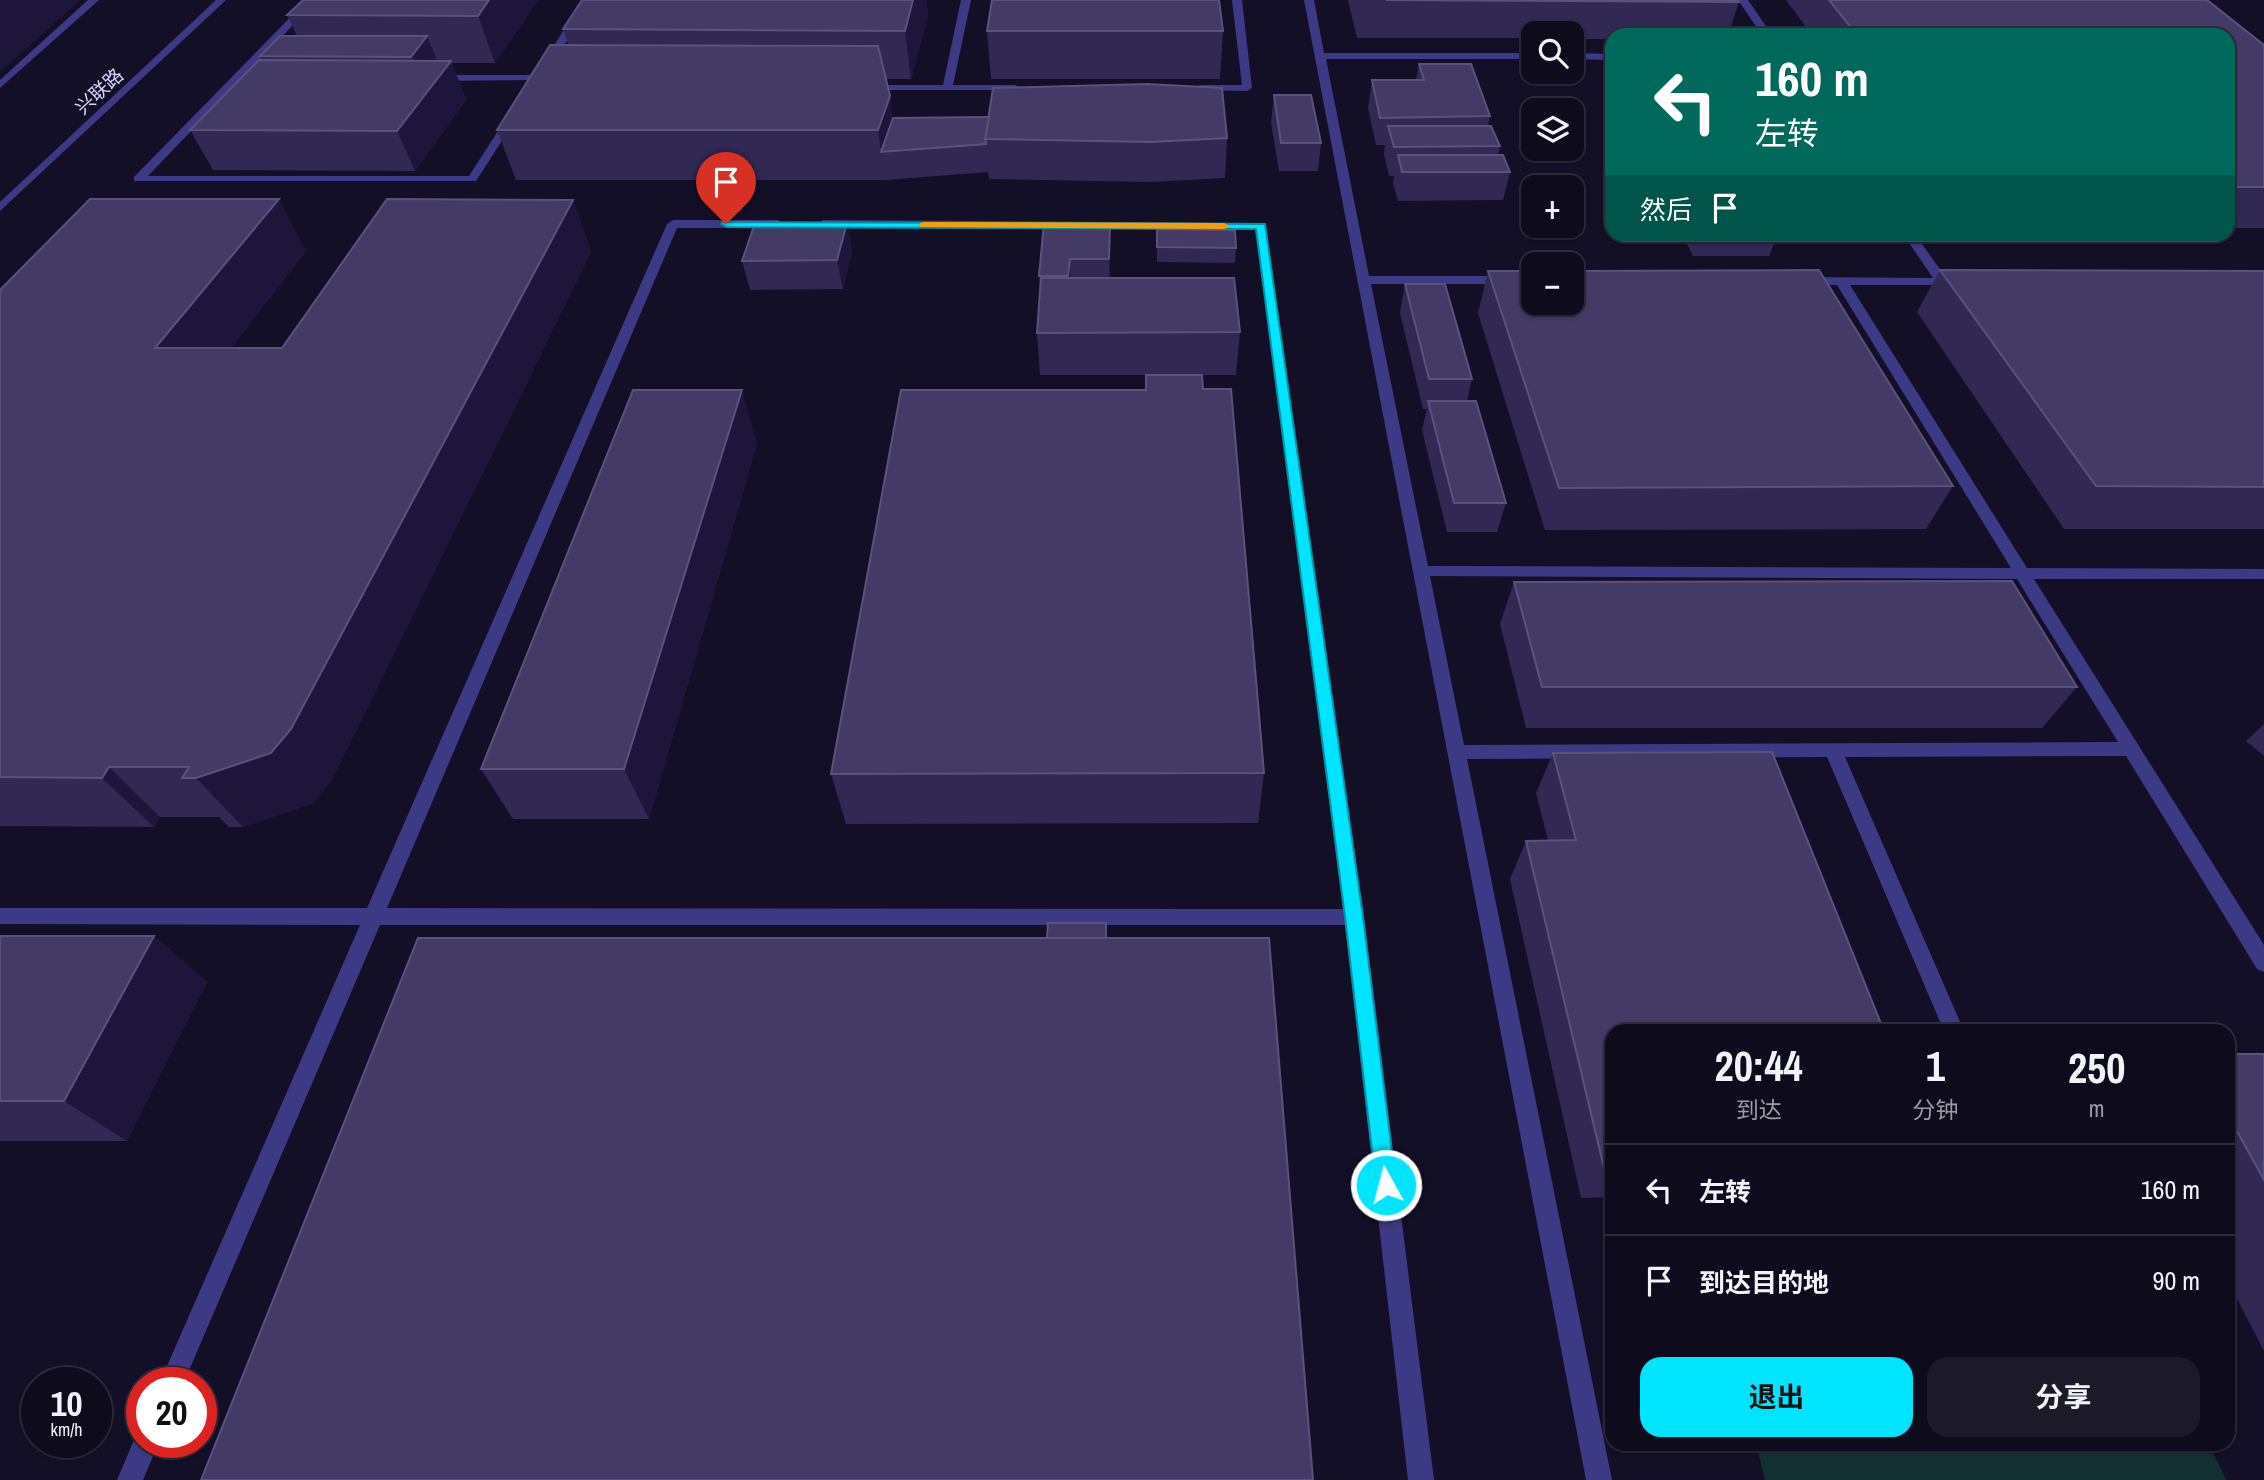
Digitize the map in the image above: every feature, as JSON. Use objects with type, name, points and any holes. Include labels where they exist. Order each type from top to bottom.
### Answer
[{"type":"street","points":[[0,85],[94,0]]},
{"type":"street","name":"兴联路","points":[[0,208],[221,0]]},
{"type":"street","points":[[312,0],[138,179],[472,179],[517,111]]},
{"type":"street","points":[[545,88],[532,88],[588,0]]},
{"type":"street","points":[[947,88],[966,0]]},
{"type":"street","points":[[1193,88],[1247,88],[1237,0]]},
{"type":"street","points":[[1308,0],[1599,1480]]},
{"type":"street","points":[[1743,0],[1762,28]]},
{"type":"street","points":[[1320,56],[1521,56]]},
{"type":"street","points":[[1584,57],[1605,57]]},
{"type":"street","points":[[236,78],[258,78]]},
{"type":"street","points":[[427,78],[538,78]]},
{"type":"street","points":[[850,88],[1029,88]]},
{"type":"street","points":[[178,1367],[673,224],[1261,226],[1354,917],[1421,1480]]},
{"type":"street","points":[[1914,242],[1942,282]]},
{"type":"street","points":[[1364,280],[1521,280]]},
{"type":"street","points":[[1787,281],[1970,282]]},
{"type":"street","points":[[1842,281],[2264,963]]},
{"type":"street","points":[[1420,571],[2264,575]]},
{"type":"street","points":[[1456,752],[2131,749]]},
{"type":"street","points":[[1833,750],[1951,1024]]},
{"type":"street","points":[[0,916],[372,919],[1354,917]]},
{"type":"street","points":[[130,1480],[139,1458]]},
{"type":"green space","points":[[1758,1451],[2212,1451],[2226,1480],[1765,1480]]},
{"type":"building","points":[[303,0],[489,0],[478,16],[287,15]]},
{"type":"building","points":[[582,0],[913,0],[905,31],[563,29]]},
{"type":"building","points":[[992,0],[1219,0],[1223,31],[987,31]]},
{"type":"building","points":[[1386,0],[1738,0],[1739,2]]},
{"type":"building","points":[[1829,0],[2207,0],[2264,45],[2264,187],[2235,187],[2235,28],[1851,28]]},
{"type":"building","points":[[280,36],[427,36],[411,57],[260,56]]},
{"type":"building","points":[[550,45],[878,46],[890,96],[878,130],[497,130]]},
{"type":"building","points":[[259,60],[451,61],[397,131],[190,130]]},
{"type":"building","points":[[1419,64],[1471,64],[1490,116],[1380,118],[1372,80],[1424,80]]},
{"type":"building","points":[[1147,84],[1222,88],[1227,138],[1151,142],[985,139],[993,88]]},
{"type":"building","points":[[1274,95],[1311,95],[1321,143],[1281,143]]},
{"type":"building","points":[[989,117],[986,144],[881,152],[893,118]]},
{"type":"building","points":[[1388,126],[1491,126],[1500,146],[1394,147]]},
{"type":"building","points":[[1398,155],[1503,155],[1510,172],[1402,172]]},
{"type":"building","points":[[90,199],[279,199],[155,348],[282,348],[387,199],[573,200],[291,729],[271,753],[196,778],[182,778],[189,767],[109,767],[102,778],[0,777],[0,290]]},
{"type":"building","points":[[755,223],[847,223],[837,260],[742,261]]},
{"type":"building","points":[[1044,223],[1110,224],[1109,259],[1070,259],[1068,276],[1039,276]]},
{"type":"building","points":[[1157,229],[1235,230],[1236,248],[1157,247]]},
{"type":"building","points":[[1819,270],[1953,486],[1559,488],[1488,271],[1521,271],[1521,315],[1584,315],[1584,271]]},
{"type":"building","points":[[1940,270],[2264,271],[2264,487],[2096,486]]},
{"type":"building","points":[[1041,278],[1234,278],[1240,332],[1037,333]]},
{"type":"building","points":[[1405,284],[1445,284],[1472,379],[1429,379]]},
{"type":"building","points":[[1146,375],[1202,375],[1203,389],[1231,389],[1264,773],[831,774],[901,390],[1146,390]]},
{"type":"building","points":[[633,390],[742,390],[624,769],[481,769]]},
{"type":"building","points":[[1428,401],[1476,401],[1506,503],[1454,503]]},
{"type":"building","points":[[2012,581],[2077,687],[1542,687],[1514,582]]},
{"type":"building","points":[[1772,752],[1881,1024],[1605,1024],[1604,1168],[1526,841],[1576,840],[1553,753]]},
{"type":"building","points":[[1048,923],[1106,923],[1106,938],[1047,938]]},
{"type":"building","points":[[0,936],[154,936],[64,1101],[0,1101]]},
{"type":"building","points":[[418,938],[1269,938],[1313,1480],[201,1480],[210,1458],[217,1458],[217,1440]]},
{"type":"building","points":[[2235,1054],[2264,1054],[2264,1180],[2235,1128]]},
{"type":"slow traffic","points":[[924,225],[1224,226]]},
{"type":"route","points":[[726,224],[1261,226],[1354,917],[1386,1185]]}]
